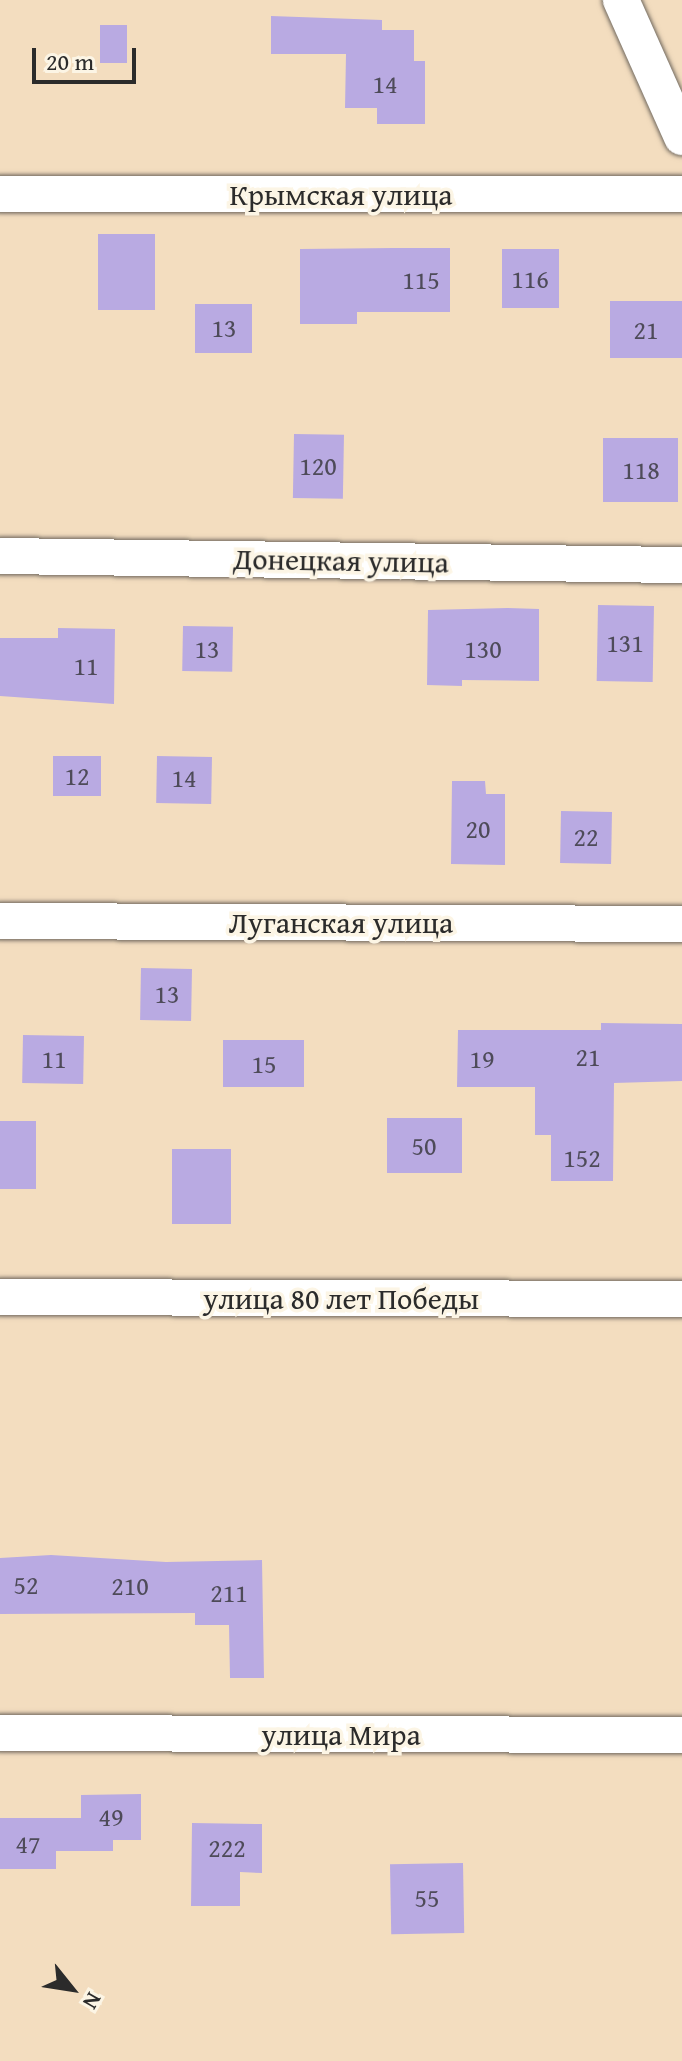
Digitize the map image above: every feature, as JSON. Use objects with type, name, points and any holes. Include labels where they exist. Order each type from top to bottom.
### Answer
[{"type":"street","points":[[621,0],[682,137]]},
{"type":"street","name":"Крымская улица","points":[[0,194],[682,194]]},
{"type":"street","name":"Донецкая улица","points":[[0,556],[682,565]]},
{"type":"street","name":"Луганская улица","points":[[0,921],[682,924]]},
{"type":"street","name":"улица 80 лет Победы","points":[[0,1297],[682,1299]]},
{"type":"street","name":"улица Мира","points":[[0,1733],[682,1735]]},
{"type":"building","points":[[271,16],[382,20],[382,30],[414,30],[414,61],[425,61],[425,124],[377,124],[377,108],[345,108],[346,54],[271,54]]},
{"type":"building","points":[[100,25],[127,25],[127,63],[100,63]]},
{"type":"building","points":[[98,234],[155,234],[155,310],[98,310]]},
{"type":"building","points":[[450,248],[450,312],[357,312],[357,324],[300,324],[300,249]]},
{"type":"building","points":[[502,249],[559,249],[559,308],[502,308]]},
{"type":"building","points":[[610,301],[682,301],[682,358],[610,358]]},
{"type":"building","points":[[195,304],[252,304],[252,353],[195,353]]},
{"type":"building","points":[[294,434],[344,435],[343,499],[293,498]]},
{"type":"building","points":[[603,438],[678,438],[678,502],[603,502]]},
{"type":"building","points":[[598,605],[654,606],[653,682],[597,681]]},
{"type":"building","points":[[539,609],[539,681],[462,680],[462,686],[427,685],[428,610]]},
{"type":"building","points":[[183,626],[233,627],[232,672],[182,671]]},
{"type":"building","points":[[58,628],[115,629],[114,704],[0,696],[0,638],[58,638]]},
{"type":"building","points":[[53,756],[101,756],[101,796],[53,796]]},
{"type":"building","points":[[157,756],[212,757],[211,804],[156,803]]},
{"type":"building","points":[[452,781],[485,781],[486,794],[505,794],[505,865],[451,864]]},
{"type":"building","points":[[561,811],[612,812],[611,864],[560,863]]},
{"type":"building","points":[[141,968],[192,969],[191,1021],[140,1020]]},
{"type":"building","points":[[601,1023],[682,1024],[682,1081],[614,1083],[613,1181],[551,1181],[551,1135],[535,1135],[535,1087],[457,1087],[458,1030],[601,1030]]},
{"type":"building","points":[[23,1035],[84,1036],[83,1084],[22,1083]]},
{"type":"building","points":[[223,1040],[304,1040],[304,1087],[223,1087]]},
{"type":"building","points":[[387,1118],[462,1118],[462,1173],[387,1173]]},
{"type":"building","points":[[0,1121],[36,1121],[36,1189],[0,1189]]},
{"type":"building","points":[[172,1149],[231,1149],[231,1224],[172,1224]]},
{"type":"building","points":[[51,1555],[166,1562],[262,1560],[264,1678],[230,1678],[229,1625],[195,1625],[195,1613],[0,1614],[0,1558]]},
{"type":"building","points":[[141,1794],[141,1840],[113,1840],[113,1851],[56,1851],[56,1869],[0,1869],[0,1818],[81,1818],[81,1795]]},
{"type":"building","points":[[192,1823],[262,1824],[262,1873],[240,1872],[240,1906],[191,1906]]},
{"type":"building","points":[[463,1863],[464,1933],[391,1934],[390,1864]]}]
